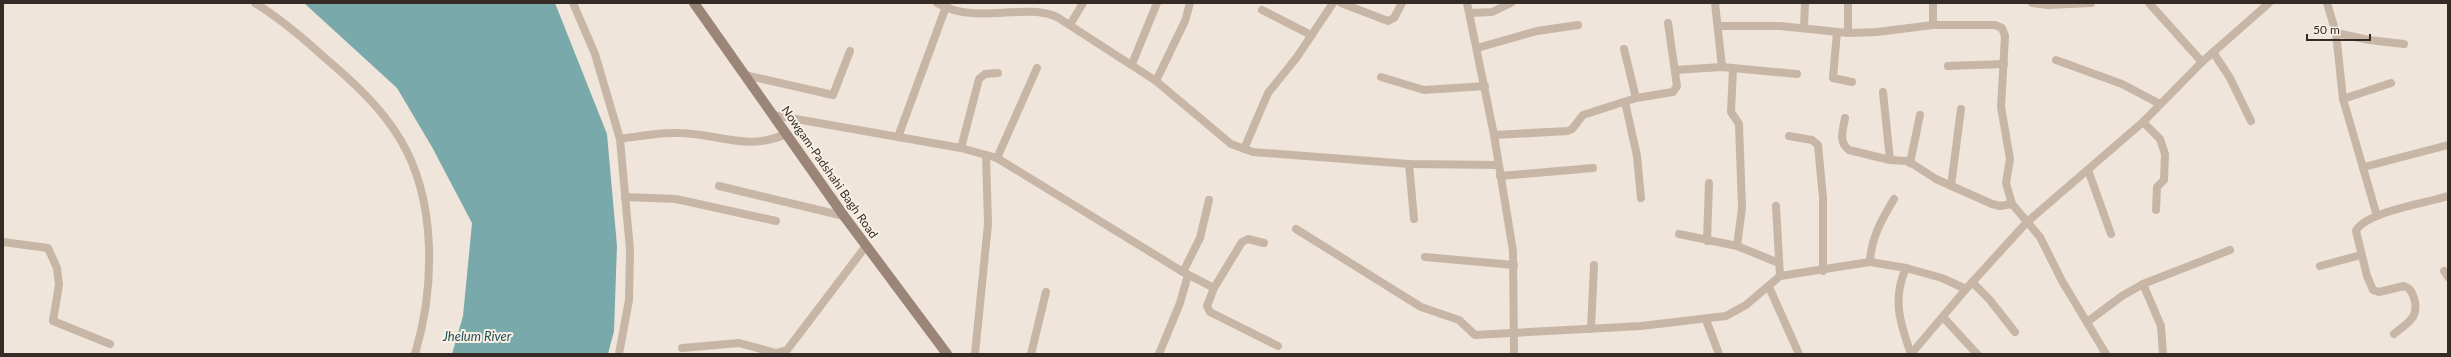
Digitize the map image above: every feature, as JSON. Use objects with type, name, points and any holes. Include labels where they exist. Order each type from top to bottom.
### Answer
[{"type":"main road","name":"Nowgam-Padshahi Bagh Road","points":[[694,3],[844,216],[947,354]]},
{"type":"street","points":[[255,3],[313,47],[363,92],[400,139],[410,158],[418,176],[430,252],[425,300],[415,354]]},
{"type":"street","points":[[573,3],[595,54],[620,139],[630,250],[629,300],[619,354]]},
{"type":"street","points":[[937,3],[967,13],[1047,13],[1071,24],[1156,81],[1231,144],[1244,149],[1266,153],[1409,164],[1498,165]]},
{"type":"street","points":[[1071,24],[1083,3]]},
{"type":"street","points":[[1132,64],[1157,3]]},
{"type":"street","points":[[1156,81],[1185,21],[1190,3]]},
{"type":"street","points":[[1244,149],[1268,93],[1333,3]]},
{"type":"street","points":[[1341,3],[1388,21],[1394,18],[1402,3]]},
{"type":"street","points":[[1467,3],[1494,135],[1514,265],[1514,354]]},
{"type":"street","points":[[1470,13],[1492,12],[1511,3]]},
{"type":"street","points":[[1715,3],[1722,67]]},
{"type":"street","points":[[1804,28],[1805,3]]},
{"type":"street","points":[[1848,3],[1848,33]]},
{"type":"street","points":[[1933,3],[1933,25]]},
{"type":"street","points":[[2032,3],[2048,5],[2091,3]]},
{"type":"street","points":[[2149,3],[2202,62]]},
{"type":"street","points":[[1906,268],[1898,287],[1898,300],[1902,330],[1911,354],[1972,282],[2027,222],[2143,122],[2202,62],[2269,3]]},
{"type":"street","points":[[2327,3],[2336,33],[2343,99],[2377,216]]},
{"type":"street","points":[[898,137],[947,6]]},
{"type":"street","points":[[1262,10],[1311,35]]},
{"type":"street","points":[[1494,135],[1568,131],[1572,129],[1583,115],[1636,98],[1673,92],[1677,86],[1668,23]]},
{"type":"street","points":[[1718,26],[1780,26],[1848,33],[1877,32],[1933,25],[1999,26],[2005,30],[2001,112],[2010,159],[2006,183],[2012,204],[2040,237],[2062,281],[2106,354]]},
{"type":"street","points":[[1477,48],[1537,31],[1578,26]]},
{"type":"street","points":[[1837,32],[1833,78],[1852,82]]},
{"type":"street","points":[[2336,33],[2369,40],[2404,44]]},
{"type":"street","points":[[1624,49],[1636,98]]},
{"type":"street","points":[[745,75],[833,96],[850,51]]},
{"type":"street","points":[[2213,52],[2230,78],[2250,121]]},
{"type":"street","points":[[2056,60],[2122,84],[2160,104]]},
{"type":"street","points":[[1948,66],[2004,64]]},
{"type":"street","points":[[1675,70],[1722,67],[1797,74]]},
{"type":"street","points":[[997,158],[1038,68]]},
{"type":"street","points":[[1733,69],[1731,112],[1739,124],[1742,208],[1737,246]]},
{"type":"street","points":[[961,148],[979,79],[985,74],[998,73]]},
{"type":"street","points":[[1381,77],[1424,90],[1485,86]]},
{"type":"street","points":[[2343,99],[2391,83]]},
{"type":"street","points":[[1883,92],[1890,160]]},
{"type":"street","points":[[1625,102],[1637,156],[1642,198]]},
{"type":"street","points":[[1951,186],[1961,109]]},
{"type":"street","points":[[774,115],[961,148],[997,158],[1185,274],[1214,288]]},
{"type":"street","points":[[1910,163],[1920,115]]},
{"type":"street","points":[[1845,118],[1842,138],[1845,147],[1849,150],[1890,160],[1910,163],[1951,186],[1997,206],[2012,204]]},
{"type":"street","points":[[2143,122],[2160,139],[2164,154],[2164,180],[2157,187],[2156,210]]},
{"type":"street","points":[[620,139],[678,133],[752,143],[766,142],[786,134]]},
{"type":"street","points":[[1789,136],[1815,141],[1818,145],[1823,198],[1823,271]]},
{"type":"street","points":[[2364,167],[2448,145]]},
{"type":"street","points":[[975,354],[988,224],[986,155]]},
{"type":"street","points":[[1409,164],[1414,219]]},
{"type":"street","points":[[1500,176],[1593,168]]},
{"type":"street","points":[[2088,170],[2112,234]]},
{"type":"street","points":[[1707,241],[1709,183]]},
{"type":"street","points":[[719,186],[844,216]]},
{"type":"street","points":[[2394,334],[2415,315],[2417,308],[2413,296],[2404,286],[2379,292],[2373,290],[2361,255],[2356,231],[2363,222],[2377,216],[2448,196]]},
{"type":"street","points":[[625,197],[676,199],[776,221]]},
{"type":"street","points":[[1870,262],[1871,248],[1877,231],[1894,199]]},
{"type":"street","points":[[1159,354],[1180,303],[1185,274],[1198,242],[1209,200]]},
{"type":"street","points":[[1776,206],[1780,276]]},
{"type":"street","points":[[1296,229],[1421,307],[1463,322],[1472,334],[1515,334],[1706,320],[1732,314],[1769,287],[1780,276],[1823,271],[1870,262],[1906,268],[1942,278],[1966,289]]},
{"type":"street","points":[[1679,234],[1737,246],[1779,263]]},
{"type":"street","points":[[1264,243],[1248,239],[1242,242],[1214,288],[1207,306],[1210,312],[1278,346]]},
{"type":"street","points":[[3,242],[48,248],[57,268],[59,284],[53,321],[110,344]]},
{"type":"street","points":[[682,348],[725,343],[744,344],[753,351],[776,353],[791,348],[833,288],[866,246]]},
{"type":"street","points":[[2087,322],[2122,296],[2143,284],[2230,250]]},
{"type":"street","points":[[2320,266],[2361,255]]},
{"type":"street","points":[[1425,257],[1514,265]]},
{"type":"street","points":[[1591,329],[1594,265]]},
{"type":"street","points":[[1972,282],[1990,299],[2015,332]]},
{"type":"street","points":[[2143,284],[2161,326],[2163,354]]},
{"type":"street","points":[[1769,287],[1799,354]]},
{"type":"street","points":[[1031,354],[1046,292]]},
{"type":"street","points":[[1943,317],[1977,354]]},
{"type":"street","points":[[1706,320],[1719,354]]},
{"type":"water","name":"Jhelum River","points":[[304,3],[555,3],[607,134],[617,246],[614,331],[608,354],[452,354],[463,316],[472,223],[432,147],[397,88]]}]
